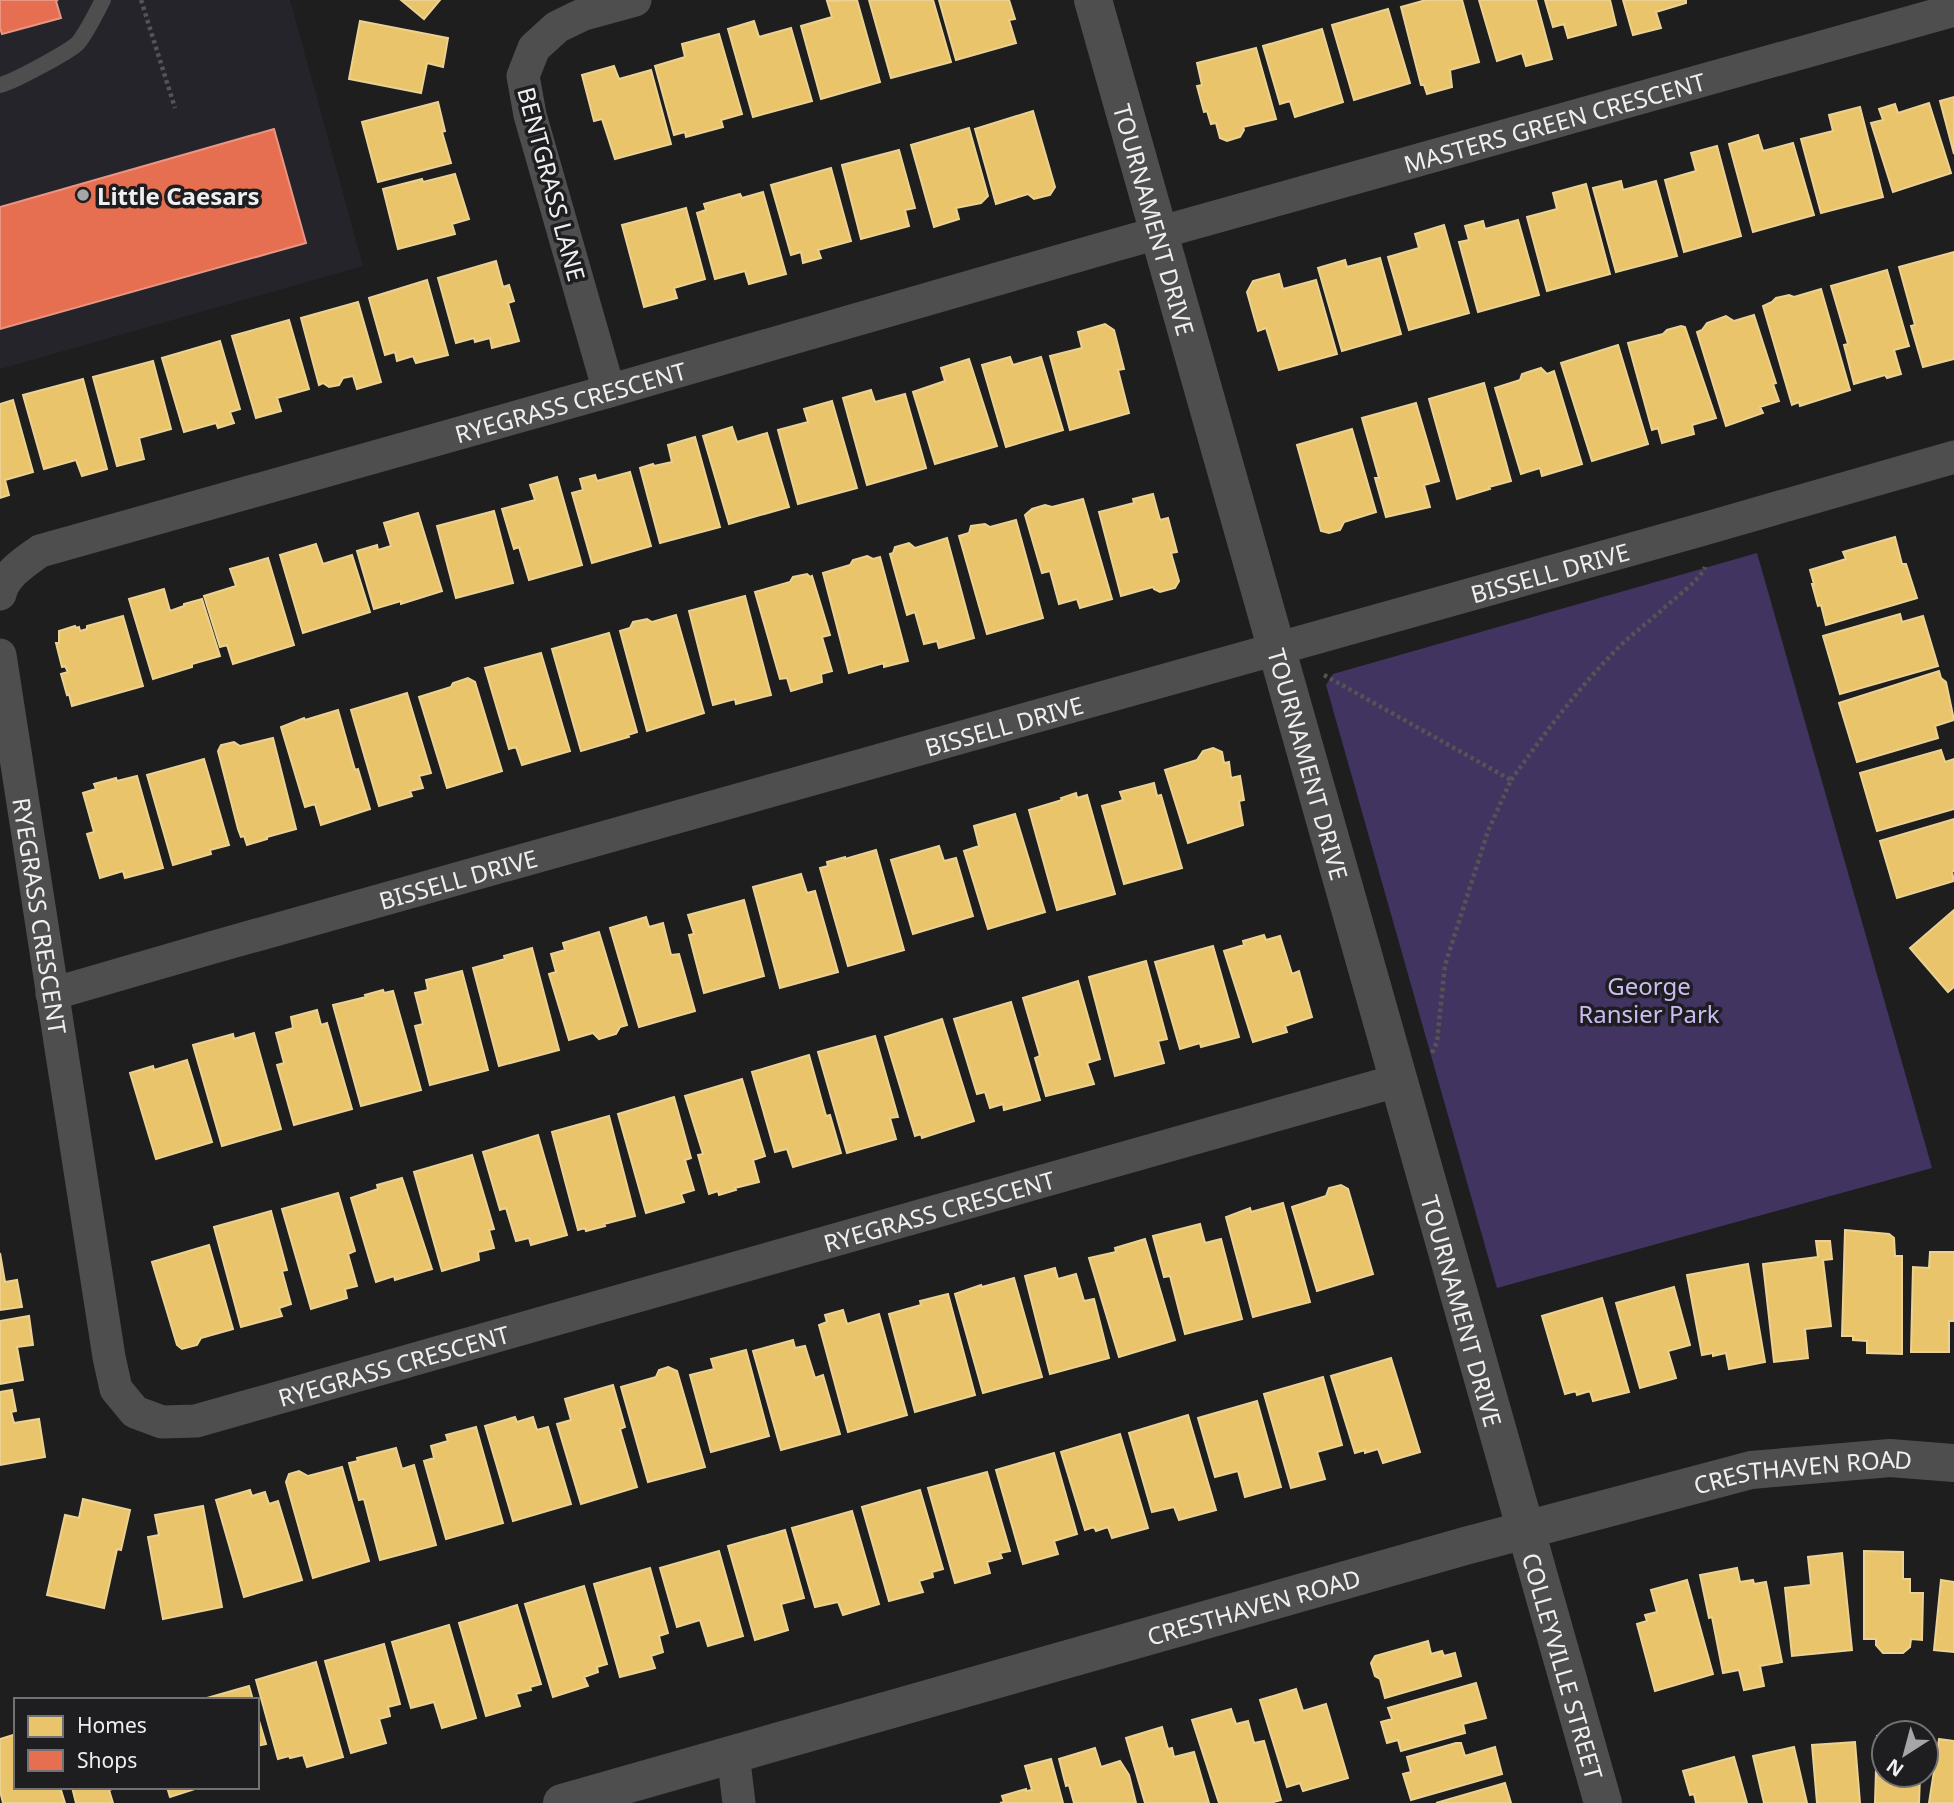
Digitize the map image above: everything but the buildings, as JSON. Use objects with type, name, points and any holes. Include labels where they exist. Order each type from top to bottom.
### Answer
[{"type":"street","name":"BENTGRASS LANE","points":[[609,391],[530,115],[523,76],[534,48],[557,27],[584,14],[635,0]]},
{"type":"street","name":"TOURNAMENT DRIVE","points":[[1093,0],[1276,649],[1412,1072],[1524,1530]]},
{"type":"street","name":"MASTERS GREEN CRESCENT","points":[[1157,234],[1954,10]]},
{"type":"street","name":"RYEGRASS CRESCENT","points":[[0,594],[1,588],[17,568],[40,551],[1157,234]]},
{"type":"street","name":"BISSELL DRIVE","points":[[52,994],[1954,457]]},
{"type":"street","name":"RYEGRASS CRESCENT","points":[[0,655],[109,1357],[116,1389],[135,1412],[162,1422],[196,1421],[1412,1072]]},
{"type":"street","name":"CRESTHAVEN ROAD","points":[[562,1803],[1524,1530],[1751,1470],[1890,1458],[1954,1463]]},
{"type":"street","name":"COLLEYVILLE STREET","points":[[1524,1530],[1603,1803]]},
{"type":"street","points":[[733,1754],[739,1803]]},
{"type":"lane","points":[[0,85],[77,44],[103,0]]},
{"type":"path","points":[[141,0],[175,108]]},
{"type":"path","points":[[1412,1072],[1437,1042],[1445,965],[1488,831],[1511,780],[1575,694],[1622,644],[1703,572],[1705,564]]},
{"type":"path","points":[[1322,674],[1511,780]]},
{"type":"shaded area","points":[[0,0],[290,0],[363,266],[0,369]]},
{"type":"green space","name":"George Ransier Park","points":[[1757,553],[1932,1168],[1497,1288],[1326,685],[1333,674]]},
{"type":"place","name":"Little Caesars","points":[[83,195]]}]
